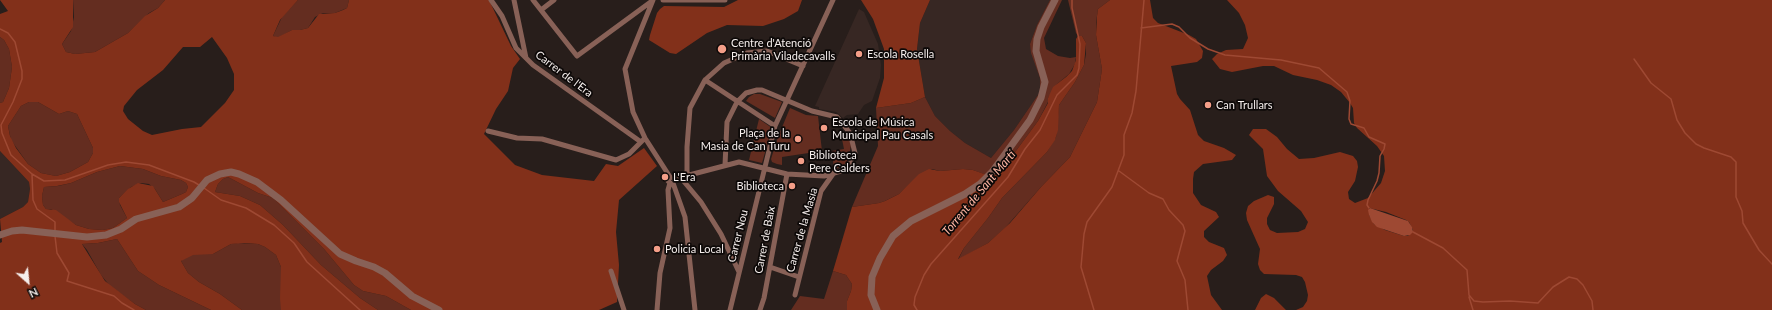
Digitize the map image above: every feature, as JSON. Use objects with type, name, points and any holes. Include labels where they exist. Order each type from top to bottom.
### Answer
[{"type":"street","name":"Carrer de l'Era","points":[[491,0],[502,16],[516,48],[527,59],[561,86],[643,140]]},
{"type":"street","points":[[514,0],[527,59]]},
{"type":"street","points":[[533,0],[577,56],[653,0]]},
{"type":"street","points":[[541,10],[554,0]]},
{"type":"street","points":[[653,0],[624,69],[632,106],[643,140],[672,181],[685,217],[695,310]]},
{"type":"street","points":[[663,0],[725,0]]},
{"type":"street","points":[[766,168],[776,126],[833,0]]},
{"type":"street","points":[[877,310],[871,295],[872,277],[880,258],[893,236],[911,221],[965,194],[980,184],[992,172],[1030,120],[1041,98],[1044,82],[1036,51],[1037,39],[1041,27],[1055,0]]},
{"type":"street","points":[[688,176],[687,147],[690,108],[705,80],[724,63],[747,52],[767,51],[803,66]]},
{"type":"street","points":[[705,80],[776,126]]},
{"type":"street","points":[[657,310],[660,273],[670,228],[668,190],[672,181],[724,165],[739,162],[787,174],[824,176],[841,171],[849,164],[856,153],[854,142],[844,124],[837,117],[812,111],[787,102],[762,90],[757,90],[746,93],[737,102],[727,122],[724,165]]},
{"type":"street","points":[[488,131],[517,138],[542,139],[616,160],[629,154],[643,140]]},
{"type":"street","name":"Carrer Nou","points":[[730,310],[766,168]]},
{"type":"street","points":[[0,235],[22,230],[87,237],[106,235],[121,229],[136,219],[179,206],[192,198],[203,184],[214,176],[224,173],[239,174],[257,182],[281,200],[340,254],[379,270],[407,293],[439,310]]},
{"type":"street","name":"Carrer de Baix","points":[[760,310],[770,267],[787,174]]},
{"type":"street","name":"Carrer de la Masia","points":[[795,295],[821,191],[833,174]]},
{"type":"street","points":[[681,178],[701,202],[721,234],[739,272]]},
{"type":"street","points":[[770,267],[799,277]]},
{"type":"street","points":[[611,271],[624,310]]},
{"type":"shaded area","points":[[0,0],[73,0],[73,27],[62,44],[66,52],[75,54],[95,52],[128,33],[145,16],[158,8],[165,0],[298,0],[280,20],[273,36],[278,37],[292,30],[308,28],[319,14],[335,13],[347,8],[349,0],[489,0],[511,46],[520,59],[513,68],[508,91],[496,109],[484,134],[515,165],[542,175],[594,181],[606,164],[618,166],[644,148],[657,166],[619,200],[616,232],[619,265],[617,302],[599,310],[411,310],[386,296],[363,291],[354,285],[324,249],[273,198],[258,193],[228,177],[223,179],[218,184],[215,192],[240,196],[260,205],[283,225],[321,265],[360,298],[378,310],[281,310],[281,267],[276,255],[258,244],[244,243],[231,244],[213,254],[193,255],[181,261],[188,273],[199,282],[220,294],[242,310],[211,310],[159,285],[138,271],[117,239],[98,243],[82,244],[105,281],[135,304],[146,310],[0,310],[0,243],[2,242],[0,219],[23,207],[28,202],[30,189],[29,182],[0,151],[0,103],[3,102],[9,88],[12,67],[9,49],[4,40],[0,37],[0,14],[8,11]],"holes":[[[212,37],[227,58],[234,74],[234,90],[225,103],[201,127],[152,135],[143,131],[128,119],[123,111],[124,106],[137,90],[163,70],[183,47],[200,47]],[[29,102],[38,102],[59,114],[68,111],[77,114],[93,148],[93,153],[88,162],[70,172],[56,176],[41,173],[28,164],[16,148],[10,136],[8,126],[21,106]],[[120,166],[143,169],[161,176],[181,180],[186,183],[188,187],[186,192],[163,202],[153,186],[138,183],[128,189],[119,198],[119,202],[127,218],[113,228],[103,230],[89,229],[76,225],[56,210],[46,209],[43,205],[42,196],[44,187],[71,183],[97,172]]]},
{"type":"shaded area","points":[[73,0],[165,0],[158,8],[149,13],[128,33],[95,52],[75,54],[66,52],[62,44],[71,31],[74,17]]},
{"type":"shaded area","points":[[298,0],[349,0],[347,8],[335,13],[323,13],[315,17],[308,28],[292,30],[278,38],[273,36],[282,17]]},
{"type":"shaded area","points":[[738,0],[802,0],[798,11],[784,19],[763,26],[727,25],[707,33],[676,54],[670,53],[649,40],[657,13],[664,6],[724,7]]},
{"type":"shaded area","points":[[861,0],[930,0],[920,23],[917,49],[925,97],[911,103],[876,108],[884,78],[884,49],[873,19]]},
{"type":"shaded area","points":[[930,0],[1050,0],[1037,25],[1030,44],[1040,78],[1040,92],[1014,130],[991,158],[965,143],[950,131],[935,116],[925,97],[917,49],[920,23]]},
{"type":"shaded area","points":[[1050,0],[1062,0],[1044,38],[1046,49],[1058,56],[1070,58],[1076,57],[1075,64],[1069,74],[1057,84],[1048,98],[1048,102],[1038,121],[1007,163],[992,177],[973,170],[963,169],[940,171],[932,169],[914,180],[899,194],[885,201],[852,207],[878,146],[876,108],[911,103],[925,97],[935,116],[950,131],[965,143],[991,158],[1014,130],[1040,92],[1040,78],[1031,53],[1030,44],[1037,25]]},
{"type":"shaded area","points":[[1068,0],[1110,0],[1098,9],[1096,23],[1096,35],[1102,69],[1097,102],[1070,157],[1005,228],[988,243],[958,260],[964,248],[1002,198],[1047,152],[1056,137],[1059,105],[1075,82],[1084,65],[1086,54],[1086,43],[1082,36],[1078,36],[1076,33]]},
{"type":"shaded area","points":[[1110,0],[1150,0],[1153,18],[1158,23],[1196,39],[1203,51],[1202,58],[1197,62],[1171,66],[1177,94],[1190,110],[1198,135],[1204,141],[1224,148],[1236,155],[1232,160],[1203,164],[1194,172],[1193,179],[1193,193],[1201,205],[1216,212],[1219,217],[1204,231],[1204,237],[1209,242],[1224,248],[1227,255],[1223,261],[1211,270],[1207,276],[1211,295],[1222,310],[847,310],[847,301],[852,284],[846,275],[833,271],[852,207],[885,201],[899,194],[919,174],[929,169],[940,171],[963,169],[973,170],[993,177],[1007,163],[1038,121],[1048,103],[1048,98],[1053,87],[1072,71],[1076,60],[1076,39],[1078,36],[1082,36],[1086,43],[1084,65],[1075,82],[1059,105],[1058,130],[1055,140],[1047,152],[1002,198],[964,248],[958,259],[988,243],[1010,223],[1041,187],[1070,157],[1097,102],[1102,69],[1096,35],[1097,16],[1098,9]]},
{"type":"shaded area","points":[[1227,0],[1772,0],[1772,310],[1296,310],[1303,307],[1307,301],[1308,295],[1305,282],[1302,277],[1296,275],[1264,274],[1260,270],[1258,264],[1260,249],[1247,220],[1246,213],[1248,206],[1254,201],[1268,195],[1274,197],[1274,204],[1267,218],[1267,224],[1270,230],[1277,233],[1298,232],[1305,229],[1308,222],[1301,211],[1278,191],[1267,176],[1263,149],[1249,135],[1253,129],[1266,129],[1277,137],[1287,149],[1299,159],[1314,158],[1340,152],[1353,156],[1357,161],[1358,167],[1355,181],[1348,192],[1349,199],[1355,203],[1368,198],[1381,183],[1385,171],[1384,156],[1377,146],[1357,128],[1354,123],[1353,108],[1350,103],[1341,92],[1331,85],[1317,80],[1293,75],[1274,66],[1263,66],[1232,72],[1220,69],[1212,59],[1217,54],[1226,50],[1243,49],[1248,38],[1245,25],[1239,13]],"holes":[[[1369,208],[1386,212],[1409,222],[1413,230],[1408,236],[1385,230],[1374,224],[1369,215]]]},
{"type":"shaded area","name":"Escola Rosella","points":[[859,9],[864,12],[878,44],[881,65],[880,78],[872,101],[864,105],[858,114],[847,115],[843,118],[836,112],[819,109],[819,107],[815,106]]},
{"type":"shaded area","points":[[0,37],[4,40],[9,49],[12,67],[9,88],[3,102],[0,103]]},
{"type":"shaded area","points":[[754,94],[760,94],[782,102],[775,118],[746,101]]},
{"type":"shaded area","points":[[29,102],[38,102],[59,114],[68,111],[77,114],[93,148],[93,153],[88,162],[70,172],[56,176],[41,173],[28,164],[11,140],[8,126],[21,106]]},
{"type":"shaded area","name":"Plaça de la Masia de Can Turu","points":[[790,108],[806,115],[818,116],[822,151],[782,157],[782,165],[772,162],[771,159]]},
{"type":"shaded area","points":[[759,119],[772,128],[762,163],[749,160]]},
{"type":"shaded area","points":[[842,139],[849,139],[851,144],[849,158],[845,164],[834,170],[832,151],[844,149]]},
{"type":"shaded area","points":[[0,151],[29,182],[30,189],[28,202],[23,207],[0,219]]},
{"type":"shaded area","points":[[120,166],[143,169],[161,176],[181,180],[186,183],[188,187],[186,192],[163,202],[155,189],[149,184],[141,183],[131,187],[119,198],[120,205],[127,218],[113,228],[103,230],[89,229],[76,225],[51,209],[46,209],[43,205],[42,196],[44,187],[71,183],[97,172]]},
{"type":"shaded area","points":[[228,177],[258,193],[273,198],[324,249],[354,285],[363,291],[386,296],[411,310],[378,310],[360,298],[321,265],[283,225],[260,205],[240,196],[215,192],[218,184],[223,179]]},
{"type":"shaded area","points":[[1370,208],[1408,221],[1413,232],[1410,235],[1404,236],[1377,227],[1372,222],[1369,215],[1368,210]]},
{"type":"shaded area","points":[[117,239],[138,271],[159,285],[211,310],[146,310],[110,286],[101,275],[82,244],[98,243]]},
{"type":"shaded area","points":[[231,244],[258,244],[276,255],[281,267],[281,310],[242,310],[220,294],[199,282],[188,273],[181,261],[186,256],[193,254],[213,254]]},
{"type":"shaded area","points":[[833,271],[846,275],[852,284],[847,301],[847,310],[791,310],[800,296],[824,299]]},
{"type":"shaded area","points":[[1266,294],[1274,298],[1286,310],[1255,310],[1261,298]]},
{"type":"waterway","name":"Torrent de Sant Martí","points":[[917,310],[914,305],[915,297],[924,275],[931,264],[1008,177],[1025,149],[1040,130],[1057,95],[1077,75],[1079,68],[1080,44],[1072,8],[1072,0]]},
{"type":"waterway","points":[[1094,310],[1081,267],[1084,234],[1087,222],[1112,187],[1124,155],[1124,135],[1132,113],[1136,91],[1144,0]]},
{"type":"waterway","points":[[1141,28],[1172,24],[1179,27],[1190,38],[1208,49],[1225,55],[1281,60],[1319,68],[1347,92],[1350,101],[1349,119],[1351,124],[1364,128],[1369,137],[1385,144],[1380,156],[1377,181],[1368,200],[1367,205],[1369,208]]},
{"type":"waterway","points":[[0,29],[8,33],[15,42],[22,71],[22,79],[13,102],[1,125],[2,133],[11,155],[32,174],[44,181],[65,180],[108,165],[126,162],[149,165],[199,185]]},
{"type":"waterway","points":[[1634,59],[1651,83],[1671,99],[1677,120],[1685,133],[1696,144],[1731,157],[1736,162],[1736,197],[1742,211],[1743,223],[1759,250],[1772,264]]},
{"type":"waterway","points":[[1119,171],[1149,193],[1163,199],[1169,210],[1183,225],[1185,231],[1177,261],[1185,280],[1188,310]]},
{"type":"waterway","points":[[32,174],[33,200],[37,209],[55,222],[55,230]]},
{"type":"waterway","points":[[204,188],[221,200],[246,208],[274,225],[294,243],[307,262],[360,310]]},
{"type":"waterway","points":[[1413,232],[1443,248],[1467,270],[1469,295],[1474,301],[1538,303],[1553,287],[1569,277],[1577,279],[1583,285],[1592,301],[1593,310]]},
{"type":"waterway","points":[[55,236],[57,253],[69,273],[67,281],[114,296],[134,310]]},
{"type":"waterway","points":[[1469,297],[1473,310]]},
{"type":"place","name":"Centre d'Atenció Primària Viladecavalls","points":[[722,49]]},
{"type":"place","name":"Escola Rosella","points":[[859,54]]},
{"type":"place","name":"Can Trullars","points":[[1208,105]]},
{"type":"place","name":"Escola de Música Municipal Pau Casals","points":[[824,128]]},
{"type":"place","name":"Plaça de la Masia de Can Turu","points":[[798,139]]},
{"type":"place","name":"Biblioteca Pere Calders","points":[[801,161]]},
{"type":"place","name":"L'Era","points":[[665,177]]},
{"type":"place","name":"Biblioteca","points":[[792,186]]},
{"type":"place","name":"Policia Local","points":[[657,249]]}]
